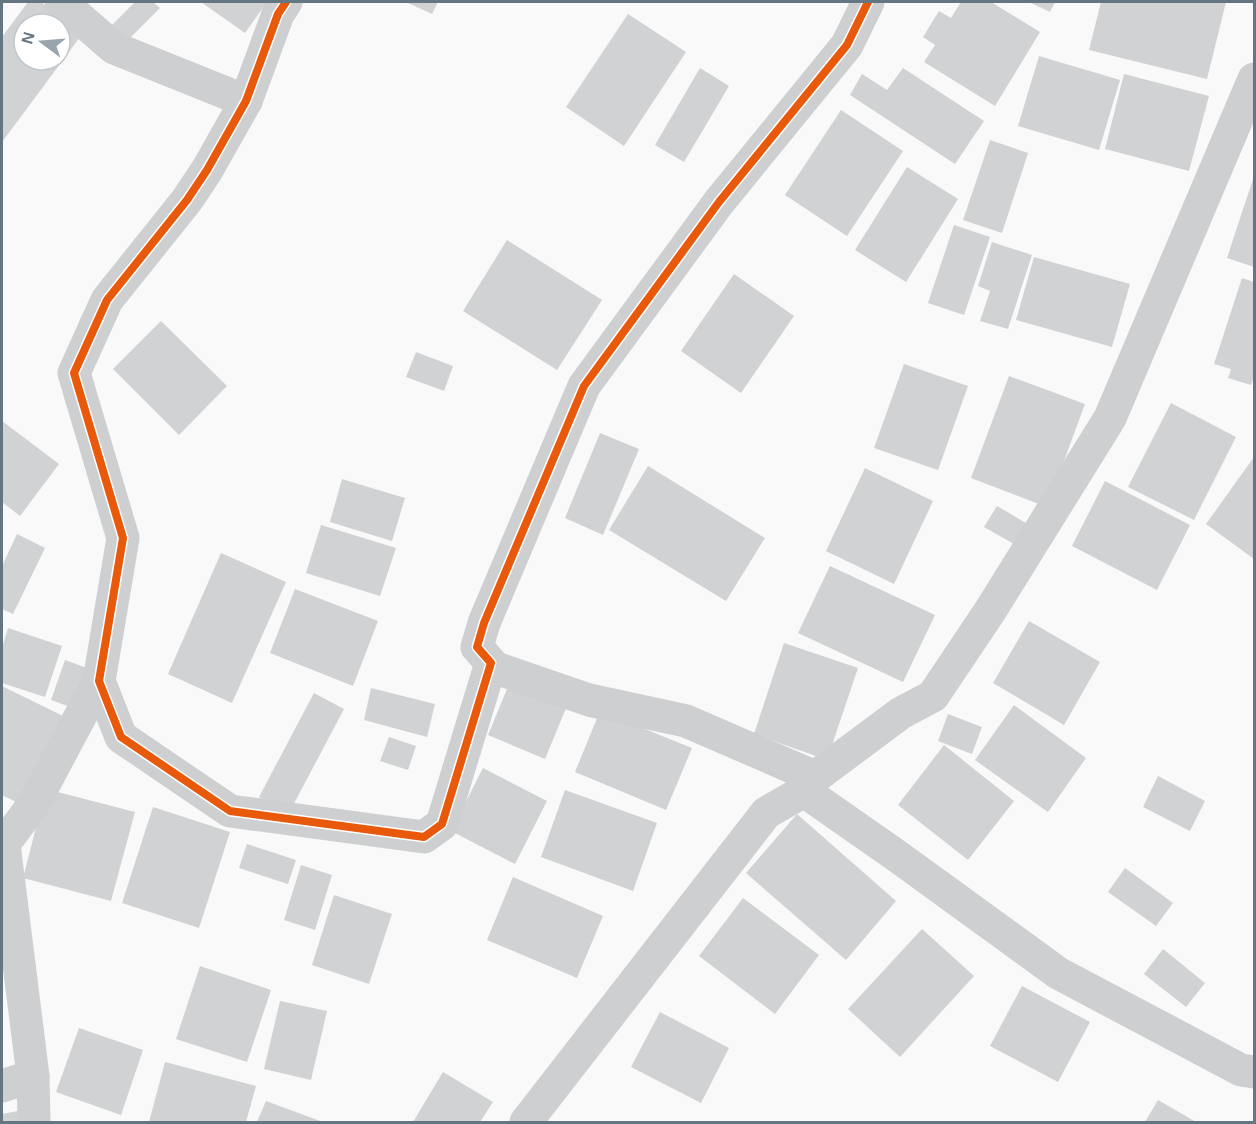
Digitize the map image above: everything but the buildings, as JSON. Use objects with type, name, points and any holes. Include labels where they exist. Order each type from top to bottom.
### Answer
[{"type":"street","points":[[61,2],[114,48],[246,101]]},
{"type":"street","points":[[34,1122],[33,1076],[3,844],[33,805],[99,681],[123,538],[74,373],[107,300],[187,200],[207,170],[246,101],[278,14],[286,2]]},
{"type":"street","points":[[99,681],[121,737],[230,811],[424,837],[442,824],[491,663],[477,647],[484,623],[584,386],[719,202],[847,45],[868,2]]},
{"type":"street","points":[[526,1122],[766,813],[810,784],[901,713],[933,696],[1003,591],[1110,418],[1254,79]]},
{"type":"street","points":[[490,666],[589,700],[686,722],[810,784],[1058,973],[1241,1070],[1254,1072]]},
{"type":"street","points":[[2,1086],[33,1076]]},
{"type":"cycle path","points":[[286,2],[278,14],[246,101],[207,170],[187,200],[107,300],[74,373],[123,538],[99,681],[121,737],[230,811],[424,837],[442,824],[491,663],[477,647],[484,623],[584,386],[719,202],[847,45],[868,2]]}]
